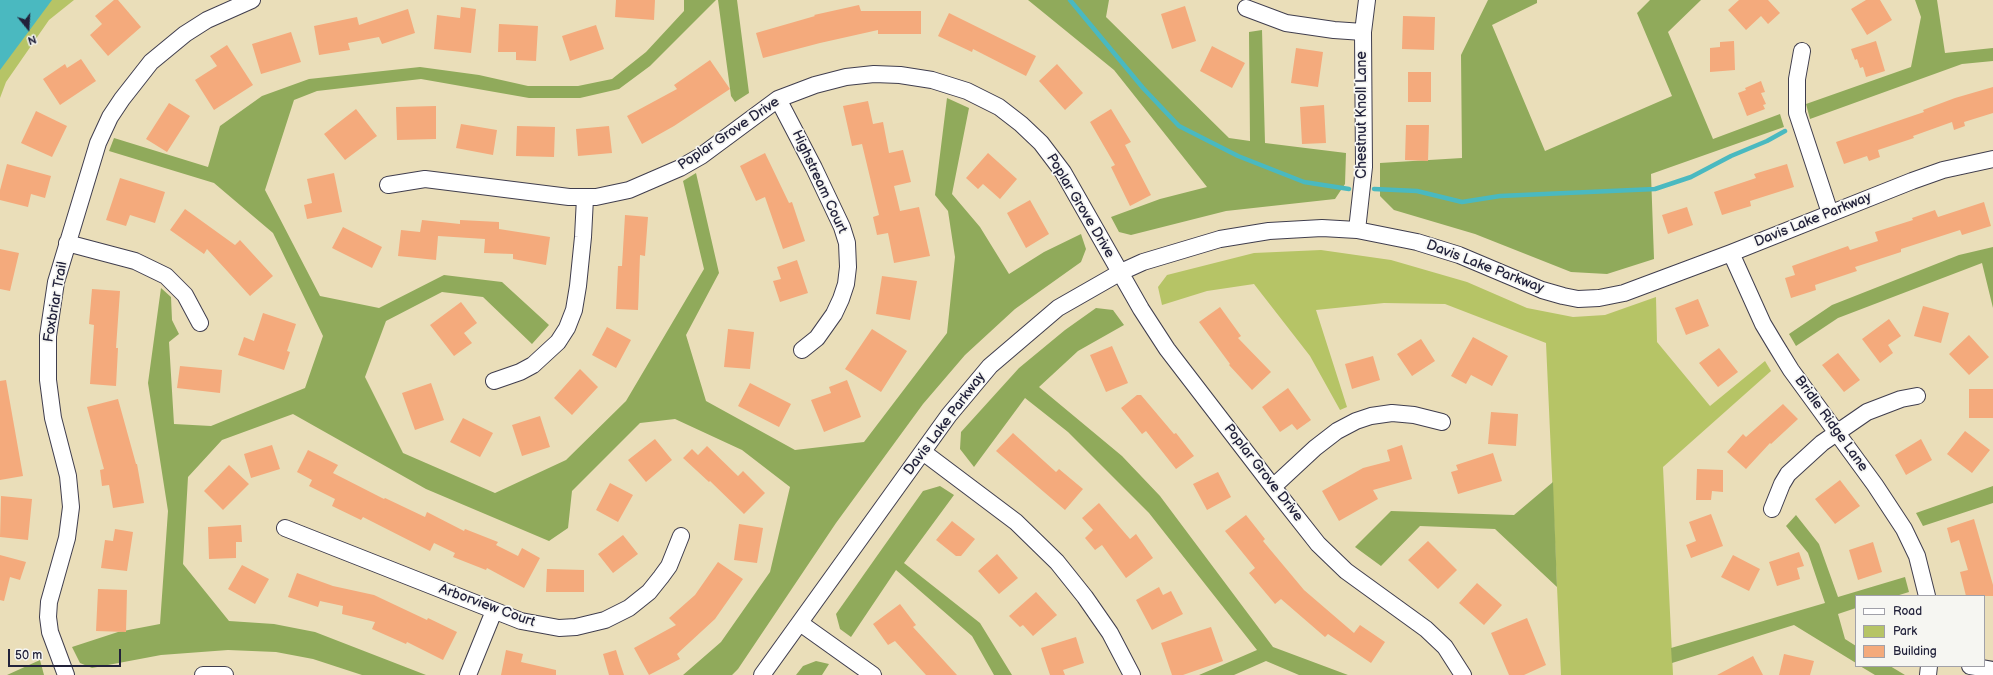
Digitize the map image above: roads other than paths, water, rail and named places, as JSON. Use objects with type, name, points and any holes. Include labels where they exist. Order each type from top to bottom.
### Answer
[{"type":"street","name":"Foxbriar Trail","points":[[66,675],[50,632],[48,617],[51,596],[67,538],[71,507],[68,476],[53,418],[47,361],[48,336],[56,282],[98,143],[110,117],[134,82],[151,62],[185,34],[207,20],[252,0]]},
{"type":"street","name":"Chestnut Knoll Lane","points":[[1357,230],[1364,166],[1363,32],[1367,0]]},
{"type":"street","points":[[1246,8],[1286,23],[1334,30],[1363,32]]},
{"type":"street","points":[[1802,51],[1797,79],[1797,113],[1830,213]]},
{"type":"street","name":"Poplar Grove Drive","points":[[388,185],[425,179],[584,198],[629,190],[680,168],[700,156],[778,99],[815,85],[846,77],[874,74],[900,75],[932,80],[967,91],[999,107],[1021,124],[1041,143],[1063,172],[1167,349],[1318,544],[1346,571],[1426,629],[1445,647],[1464,675]]},
{"type":"street","name":"Highstream Court","points":[[778,99],[842,227],[847,243],[848,267],[846,284],[841,299],[834,314],[817,338],[802,350]]},
{"type":"street","name":"Davis Lake Parkway","points":[[762,675],[949,415],[990,366],[1058,308],[1121,272],[1176,251],[1220,239],[1269,231],[1322,228],[1357,230],[1417,242],[1452,252],[1542,290],[1578,299],[1599,298],[1624,293],[1943,170],[1993,159]]},
{"type":"street","points":[[494,381],[520,372],[533,365],[558,342],[567,328],[574,310],[578,286],[583,237],[584,198]]},
{"type":"street","points":[[67,244],[135,261],[166,276],[186,294],[200,323]]},
{"type":"street","name":"Bridle Ridge Lane","points":[[1731,253],[1763,324],[1791,370],[1837,432],[1904,528],[1917,556],[1927,595]]},
{"type":"street","points":[[1772,509],[1782,484],[1788,474],[1822,443],[1867,412],[1889,403],[1917,396]]},
{"type":"street","points":[[1273,487],[1315,448],[1337,431],[1356,421],[1392,413],[1414,415],[1442,422]]},
{"type":"street","points":[[923,452],[1016,522],[1057,562],[1085,597],[1110,633],[1132,675]]},
{"type":"street","name":"Arborview Court","points":[[284,528],[416,578],[521,621],[559,628],[576,627],[609,619],[629,608],[649,592],[669,566],[681,536]]},
{"type":"street","points":[[468,675],[494,611]]},
{"type":"street","points":[[800,623],[873,675]]},
{"type":"street","points":[[1976,667],[1993,670]]},
{"type":"street","points":[[203,675],[224,675]]},
{"type":"water","points":[[0,0],[52,0],[0,70]]},
{"type":"waterway","points":[[1070,0],[1143,88],[1179,126],[1238,156],[1304,182],[1349,189]]},
{"type":"waterway","points":[[1374,189],[1417,191],[1462,202],[1500,196],[1655,189],[1691,177],[1731,156],[1767,141],[1785,131]]}]
